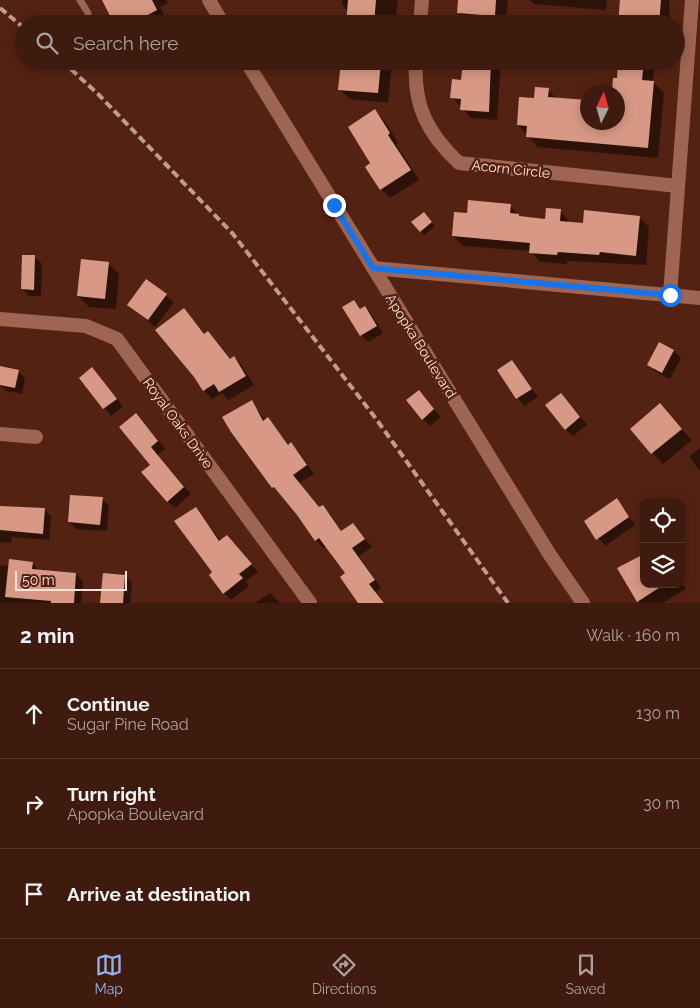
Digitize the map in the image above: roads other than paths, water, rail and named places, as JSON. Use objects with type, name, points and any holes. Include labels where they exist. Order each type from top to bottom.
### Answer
[{"type":"street","points":[[209,0],[218,15]]},
{"type":"street","points":[[421,15],[422,0]]},
{"type":"street","points":[[670,295],[692,0]]},
{"type":"street","name":"Apopka Boulevard","points":[[252,70],[550,555],[583,603]]},
{"type":"street","name":"Acorn Circle","points":[[415,70],[414,84],[418,107],[443,149],[459,163],[678,186]]},
{"type":"street","points":[[373,268],[700,298]]},
{"type":"street","name":"Royal Oaks Drive","points":[[0,319],[86,326],[117,339],[310,603]]},
{"type":"street","points":[[0,434],[36,438]]},
{"type":"lane","points":[[80,0],[88,13]]},
{"type":"railway","points":[[0,8],[15,20]]},
{"type":"railway","points":[[72,70],[98,94],[233,234],[374,416],[508,603]]}]
